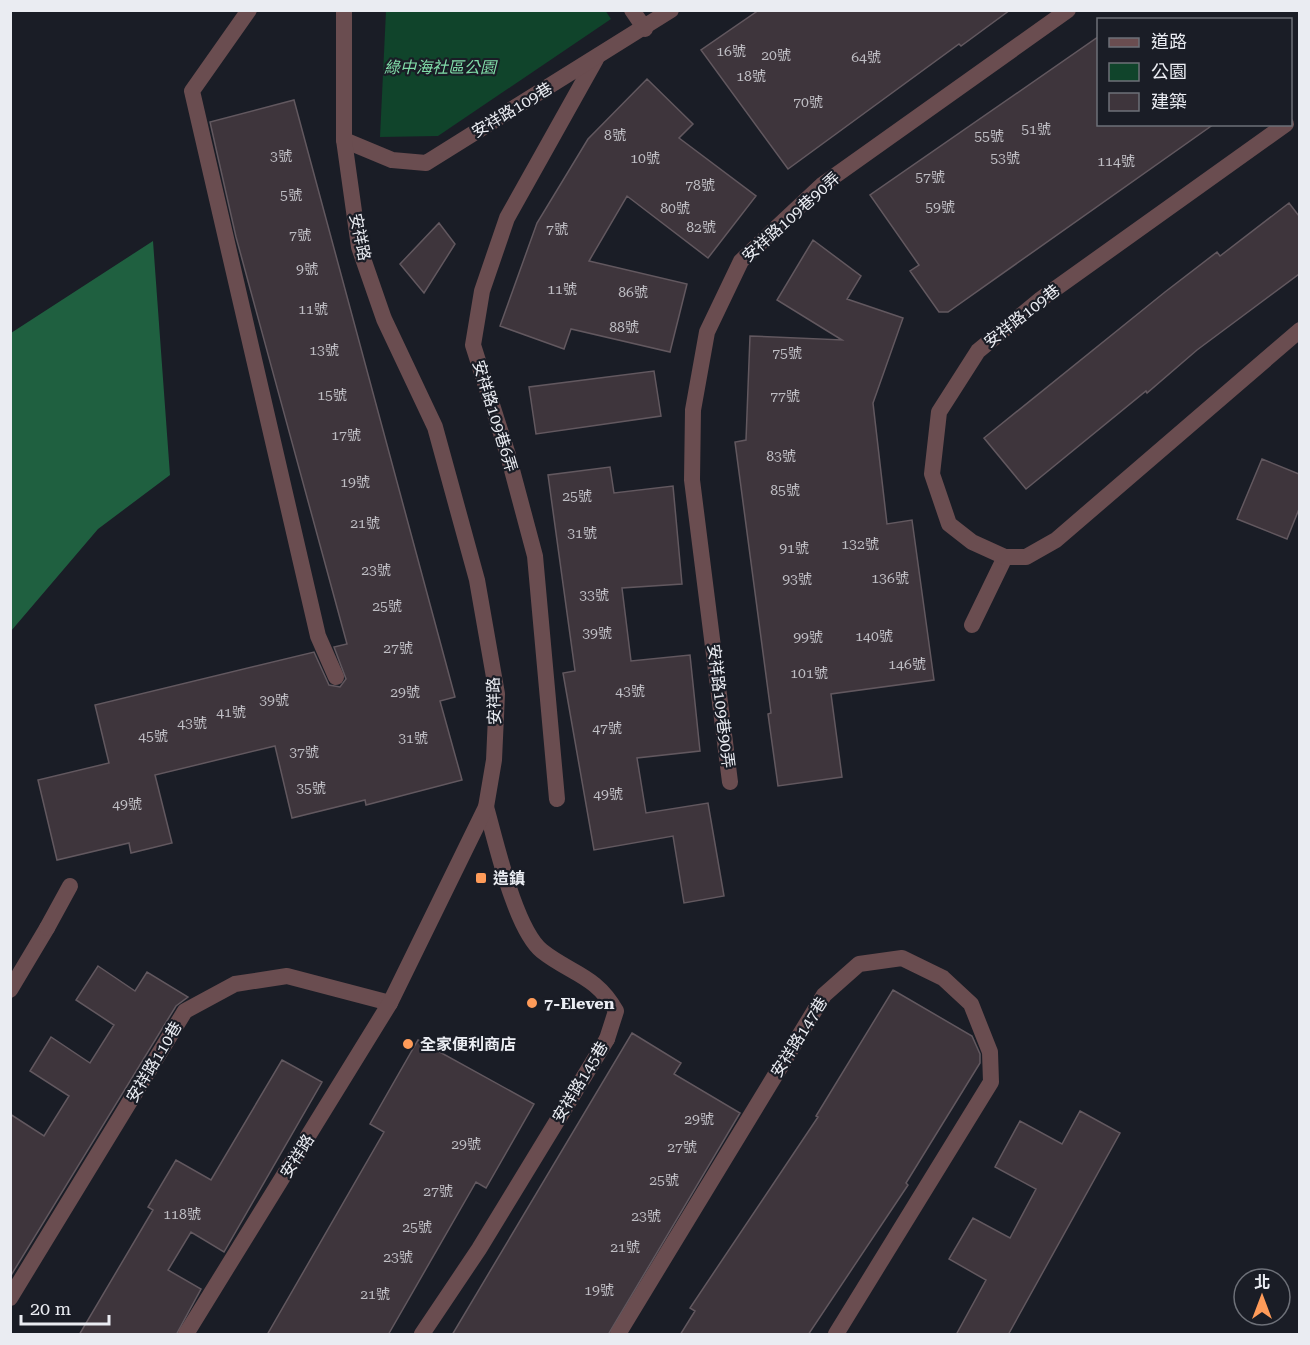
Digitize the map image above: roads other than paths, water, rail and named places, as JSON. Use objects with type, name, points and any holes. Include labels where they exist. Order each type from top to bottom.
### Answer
[{"type":"street","points":[[249,10],[192,91],[318,636],[336,677]]},
{"type":"street","name":"安祥路","points":[[186,1335],[390,1003],[486,807],[494,760],[497,694],[477,580],[435,427],[384,319],[359,247],[344,140],[344,10]]},
{"type":"street","points":[[632,10],[645,29]]},
{"type":"street","name":"安祥路109巷","points":[[344,140],[392,160],[426,163],[645,29],[671,10]]},
{"type":"street","name":"安祥路109巷90弄","points":[[730,782],[692,480],[693,410],[707,332],[741,261],[822,185],[1068,10]]},
{"type":"street","name":"安祥路109巷6弄","points":[[557,799],[535,556],[508,454],[473,345],[482,291],[507,218],[596,59]]},
{"type":"street","name":"安祥路109巷","points":[[1005,557],[972,542],[950,524],[932,474],[939,412],[978,351],[1041,298],[1283,126]]},
{"type":"street","points":[[972,625],[1005,557],[1026,557],[1056,540],[1299,330]]},
{"type":"street","name":"安祥路145巷","points":[[422,1335],[479,1249],[607,1039],[616,1011],[605,992],[541,950],[524,926],[486,807]]},
{"type":"street","points":[[10,990],[70,886]]},
{"type":"street","name":"安祥路147巷","points":[[618,1335],[824,995],[859,964],[902,958],[943,978],[971,1004],[990,1052],[991,1082],[836,1335]]},
{"type":"street","name":"安祥路110巷","points":[[10,1298],[185,1011],[235,984],[287,976],[390,1003]]},
{"type":"place","name":"造鎮","points":[[481,878]]},
{"type":"place","name":"7-Eleven","points":[[532,1003]]},
{"type":"place","name":"全家便利商店","points":[[408,1044]]},
{"type":"park label","name":"綠中海社區公園","points":[[440,67]]}]
